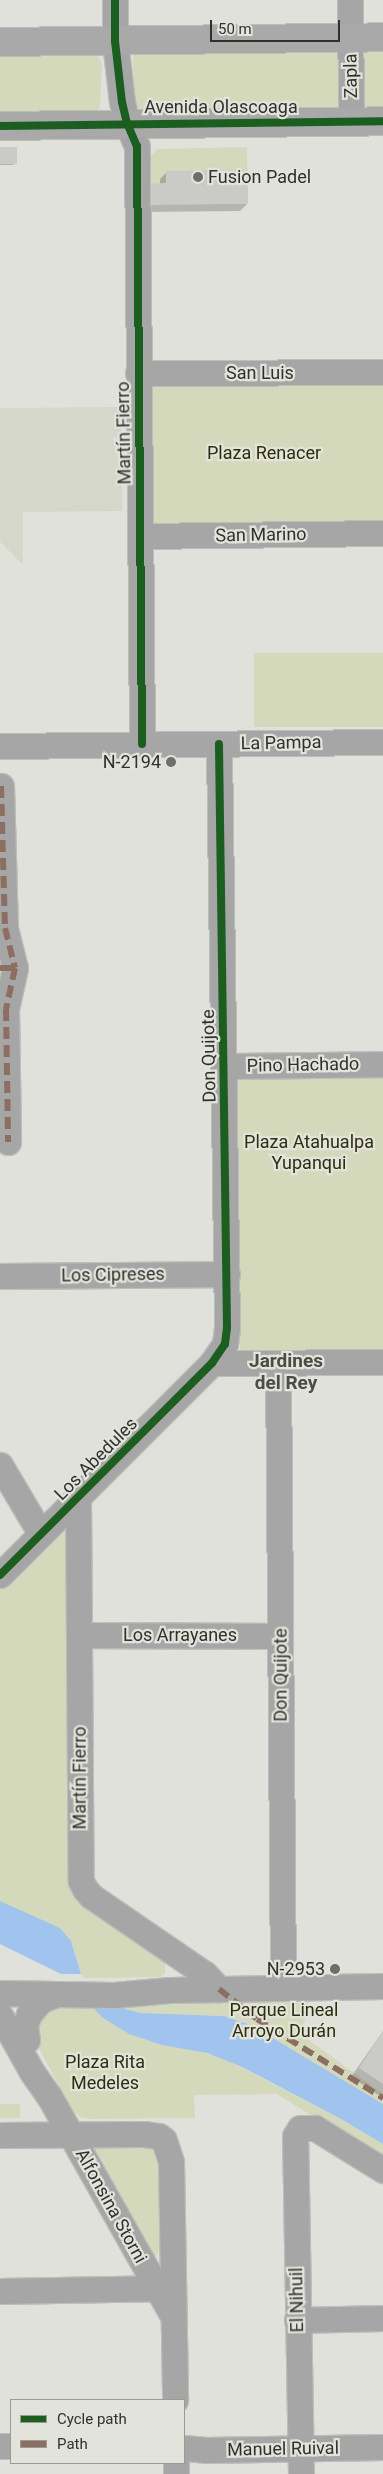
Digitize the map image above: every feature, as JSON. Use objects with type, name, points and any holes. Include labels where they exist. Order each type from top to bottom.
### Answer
[{"type":"main road","points":[[0,42],[383,37]]},
{"type":"main road","name":"Avenida Olascoaga","points":[[0,126],[383,121]]},
{"type":"street","name":"Martín Fierro","points":[[115,0],[115,41],[122,102],[127,123],[137,146],[142,744]]},
{"type":"street","name":"Zapla","points":[[350,0],[352,122]]},
{"type":"street","name":"San Luis","points":[[138,373],[383,372]]},
{"type":"street","name":"San Marino","points":[[140,536],[383,533]]},
{"type":"street","name":"La Pampa","points":[[0,746],[383,742]]},
{"type":"street","name":"Don Quijote","points":[[212,1363],[222,1351],[227,1336],[219,744]]},
{"type":"street","points":[[2,786],[7,968],[8,1142]]},
{"type":"street","name":"Pino Hachado","points":[[224,1066],[383,1064]]},
{"type":"street","name":"Los Cipreses","points":[[0,1276],[227,1274]]},
{"type":"street","points":[[212,1363],[383,1362]]},
{"type":"street","name":"Los Abedules","points":[[0,1576],[212,1363]]},
{"type":"street","name":"Don Quijote","points":[[278,1363],[283,1988]]},
{"type":"street","points":[[0,1465],[41,1534]]},
{"type":"street","name":"Martín Fierro","points":[[78,1498],[82,1885],[91,1896],[205,1974],[218,1989]]},
{"type":"street","name":"Los Arrayanes","points":[[79,1635],[280,1636]]},
{"type":"street","points":[[0,1994],[132,1984],[169,1990]]},
{"type":"street","points":[[0,1994],[55,1996],[169,1990],[383,1986]]},
{"type":"street","name":"Alfonsina Storni","points":[[0,1994],[39,2064],[49,2096]]},
{"type":"street","name":"Alfonsina Storni","points":[[0,1994],[32,2072],[49,2096],[165,2288],[173,2317],[175,2399]]},
{"type":"street","points":[[27,2040],[25,2026],[29,2014],[41,2000],[55,1996]]},
{"type":"street","name":"El Nihuil","points":[[301,2474],[293,2140],[300,2128],[310,2126],[320,2130],[383,2170]]},
{"type":"street","points":[[0,2135],[71,2134]]},
{"type":"street","name":"Alfonsina Storni","points":[[71,2134],[144,2134],[159,2136],[164,2140],[171,2162],[165,2288]]},
{"type":"street","points":[[0,2291],[165,2288]]},
{"type":"street","points":[[297,2320],[383,2318]]},
{"type":"street","name":"Manuel Ruival","points":[[185,2448],[206,2450],[383,2447]]},
{"type":"shaded area","points":[[121,407],[122,511],[23,512],[23,565],[0,542],[0,408]]},
{"type":"green space","points":[[383,47],[383,111],[362,106],[362,56],[367,49]]},
{"type":"green space","points":[[333,48],[340,52],[341,96],[338,108],[141,115],[134,108],[133,54]]},
{"type":"green space","points":[[0,52],[94,53],[98,56],[102,65],[100,107],[96,112],[0,116]]},
{"type":"green space","name":"Fusion Padel","points":[[247,147],[248,204],[150,205],[149,158],[157,149]]},
{"type":"green space","name":"Plaza Renacer","points":[[383,378],[383,524],[161,527],[151,523],[150,385]]},
{"type":"green space","points":[[254,653],[383,653],[383,727],[254,727]]},
{"type":"green space","name":"Plaza Atahualpa Yupanqui","points":[[383,1074],[383,1356],[240,1351],[236,1083],[241,1078]]},
{"type":"green space","points":[[64,1529],[67,1530],[70,1863],[165,1960],[165,1973],[159,1977],[85,1978],[81,1974],[71,1941],[0,1901],[0,1588],[56,1532]]},
{"type":"green space","name":"Parque Lineal Arroyo Durán","points":[[309,2001],[302,2035],[383,2094],[383,2104],[242,2021],[213,2015],[141,2013],[114,2006],[111,2002]]},
{"type":"green space","name":"Plaza Rita Medeles","points":[[88,2003],[103,2018],[129,2034],[162,2045],[194,2050],[223,2058],[341,2119],[383,2144],[383,2161],[277,2094],[194,2095],[195,2118],[91,2119],[80,2117],[72,2110],[35,2041],[41,2007]]},
{"type":"green space","points":[[0,2104],[20,2104],[20,2118],[0,2118]]},
{"type":"green space","name":"Plaza Rita Medeles","points":[[152,2144],[158,2154],[160,2246],[158,2254],[155,2256],[152,2256],[92,2151],[95,2146]]},
{"type":"water","points":[[0,1901],[60,1928],[71,1941],[81,1974],[61,1974],[0,1944]]},
{"type":"water","points":[[114,2006],[141,2013],[224,2016],[251,2025],[383,2104],[383,2144],[341,2119],[240,2066],[207,2053],[162,2045],[129,2034],[103,2018],[92,2007]]},
{"type":"building","points":[[0,147],[17,147],[17,164],[0,164]]},
{"type":"building","points":[[248,170],[248,204],[150,205],[149,184],[166,183],[166,171]]},
{"type":"building","points":[[383,2031],[383,2084],[359,2068]]},
{"type":"marked path","points":[[1,786],[5,928],[15,968],[6,1009],[8,1142]]},
{"type":"marked path","points":[[0,968],[15,968]]},
{"type":"marked path","points":[[219,1989],[257,2019],[383,2098]]},
{"type":"cycle path","points":[[115,0],[115,41],[122,102],[127,123],[137,146],[142,744]]},
{"type":"cycle path","points":[[0,126],[383,121]]},
{"type":"cycle path","points":[[0,1575],[212,1363],[225,1344],[227,1327],[219,744]]},
{"type":"place","name":"Fusion Padel","points":[[198,177]]},
{"type":"place","name":"N-2194","points":[[171,762]]},
{"type":"place","name":"N-2953","points":[[335,1969]]},
{"type":"district","name":"Jardines del Rey","points":[[286,1372]]}]
